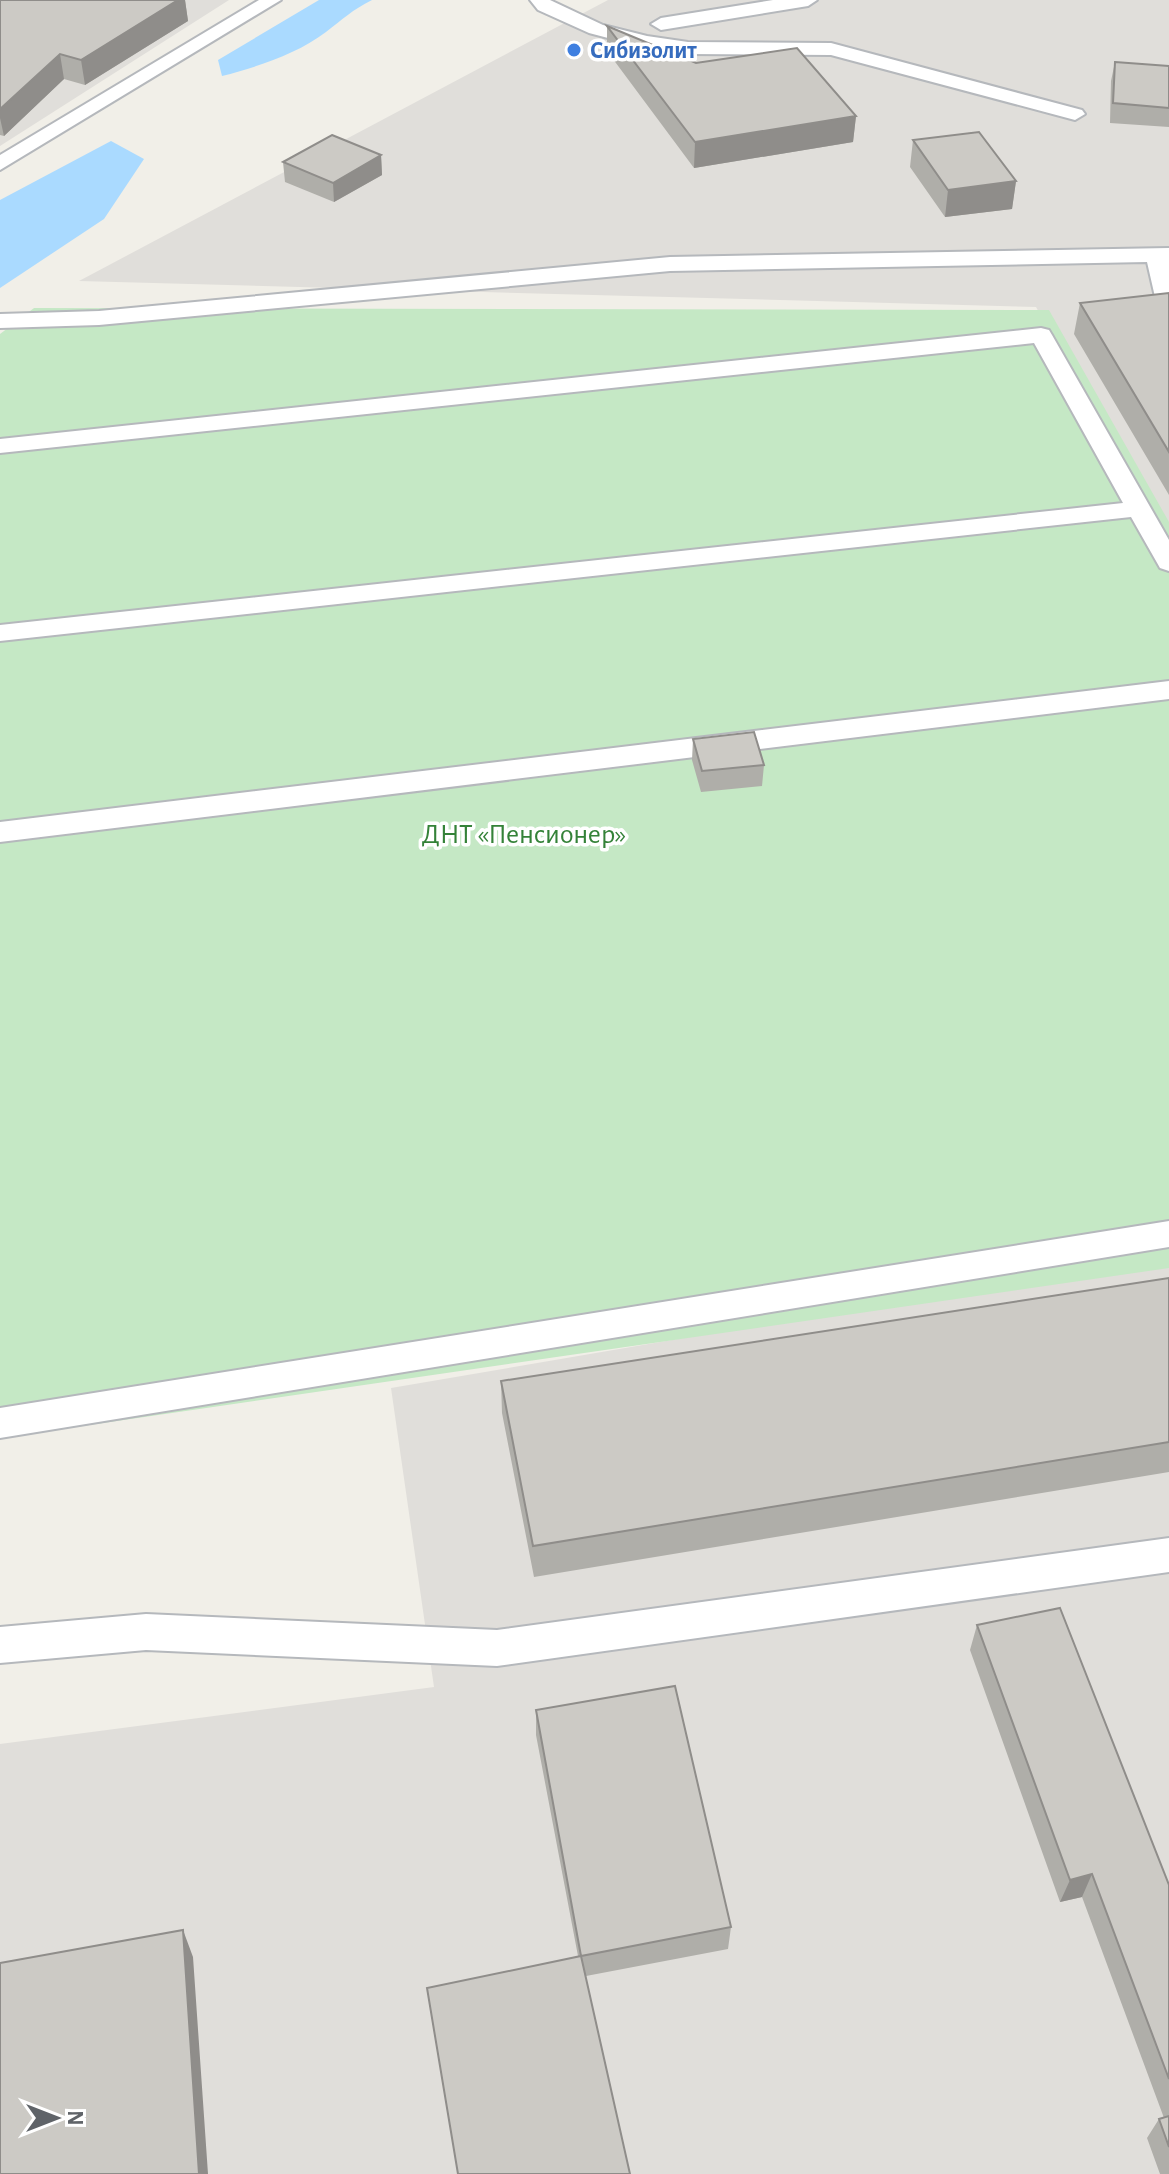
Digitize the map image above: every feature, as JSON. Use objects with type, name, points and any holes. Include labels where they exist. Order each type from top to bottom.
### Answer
[{"type":"lane","points":[[0,164],[272,0]]},
{"type":"lane","points":[[539,0],[545,6],[596,29],[646,42],[688,48],[831,49],[1075,114]]},
{"type":"lane","points":[[661,24],[808,0]]},
{"type":"lane","points":[[0,321],[99,318],[670,264],[1162,255],[1169,310]]},
{"type":"lane","points":[[0,446],[1041,335],[1169,563]]},
{"type":"lane","points":[[0,633],[1138,509]]},
{"type":"lane","points":[[0,832],[1169,690]]},
{"type":"lane","points":[[0,1423],[1169,1234]]},
{"type":"lane","points":[[0,1645],[146,1632],[497,1648],[1169,1555]]},
{"type":"shaded area","points":[[0,0],[229,0],[0,146]]},
{"type":"shaded area","points":[[608,0],[1169,0],[1169,546],[1036,307],[79,281]]},
{"type":"shaded area","points":[[1169,1255],[1169,2174],[0,2174],[0,1744],[434,1687],[391,1388]]},
{"type":"green space","name":"ДНТ «Пенсионер»","points":[[34,308],[1049,310],[1169,522],[1169,1268],[0,1438],[0,334]]},
{"type":"water","points":[[319,0],[372,0],[302,47],[263,64],[222,76],[218,60]]},
{"type":"water","points":[[111,141],[144,159],[104,219],[0,288],[0,200]]},
{"type":"building","points":[[0,0],[178,0],[81,60],[60,54],[0,109]]},
{"type":"building","points":[[607,26],[696,63],[797,48],[856,116],[695,142]]},
{"type":"building","points":[[1115,62],[1169,66],[1169,108],[1113,103]]},
{"type":"building","points":[[979,132],[1016,181],[948,190],[913,140]]},
{"type":"building","points":[[332,135],[381,155],[333,183],[283,162]]},
{"type":"building","points":[[1169,293],[1169,452],[1080,303]]},
{"type":"building","points":[[754,732],[764,765],[702,771],[693,739]]},
{"type":"building","points":[[1169,1278],[1169,1442],[533,1546],[501,1381]]},
{"type":"building","points":[[1060,1608],[1169,1885],[1169,2079],[1092,1874],[1070,1880],[977,1625]]},
{"type":"building","points":[[675,1686],[731,1927],[581,1956],[536,1710]]},
{"type":"building","points":[[183,1930],[199,2174],[0,2174],[0,1963]]},
{"type":"building","points":[[581,1956],[630,2174],[458,2174],[427,1988]]},
{"type":"building","points":[[1169,2116],[1169,2147],[1159,2119]]},
{"type":"place","name":"Сибизолит","points":[[574,50]]}]
